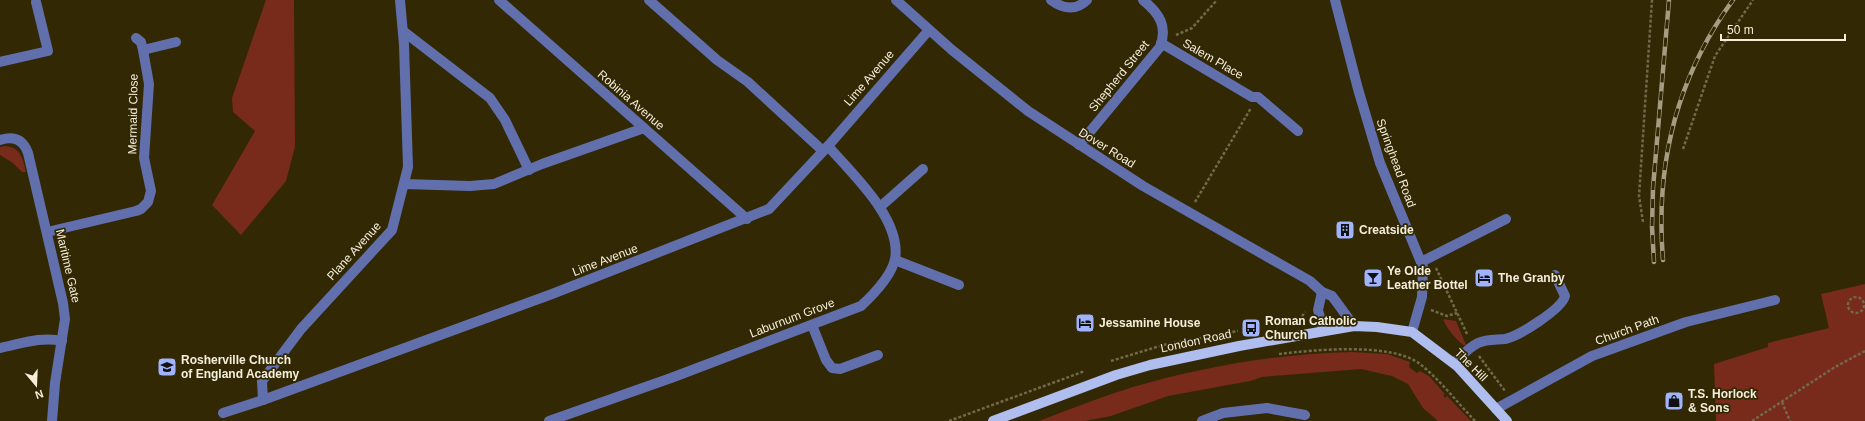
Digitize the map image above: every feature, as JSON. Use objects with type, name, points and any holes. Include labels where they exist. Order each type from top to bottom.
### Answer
[{"type":"main road","name":"London Road","points":[[993,421],[1116,375],[1150,365],[1220,349],[1354,326],[1377,327],[1412,332]]},
{"type":"main road","name":"The Hill","points":[[1412,332],[1454,363],[1508,421]]},
{"type":"street","name":"Plane Avenue","points":[[263,400],[262,381],[301,329],[392,230],[408,167],[403,31],[400,0]]},
{"type":"street","name":"Robinia Avenue","points":[[499,0],[747,219]]},
{"type":"street","name":"Laburnum Grove","points":[[550,421],[671,378],[861,306],[882,285],[895,260],[895,239],[880,206],[825,149],[748,82],[717,60],[649,0]]},
{"type":"street","name":"Dover Road","points":[[896,0],[1001,91],[1079,145],[1189,213],[1303,276],[1322,292],[1332,296],[1354,326]]},
{"type":"street","points":[[1051,0],[1060,7],[1067,8],[1081,5],[1088,0]]},
{"type":"street","name":"Shepherd Street","points":[[1079,145],[1157,51],[1162,42],[1163,28],[1160,17],[1143,0]]},
{"type":"street","name":"Springhead Road","points":[[1335,0],[1366,118],[1387,181],[1423,270],[1423,286],[1420,306],[1412,332]]},
{"type":"street","points":[[0,62],[48,51],[36,2]]},
{"type":"street","name":"Lime Avenue","points":[[223,413],[263,400],[552,294],[747,219],[769,209],[825,149],[929,30]]},
{"type":"street","points":[[403,31],[490,98],[505,120],[529,170]]},
{"type":"street","points":[[136,38],[141,42],[143,50],[176,42]]},
{"type":"street","name":"Salem Place","points":[[1162,42],[1252,97],[1258,97],[1298,131]]},
{"type":"street","name":"Mermaid Close","points":[[47,232],[136,211],[142,209],[148,202],[151,191],[145,166],[144,146],[149,84],[143,50]]},
{"type":"street","points":[[404,184],[485,186],[503,181],[644,128]]},
{"type":"street","name":"Maritime Gate","points":[[0,140],[15,138],[21,141],[27,149],[65,310],[62,341],[55,383],[52,421]]},
{"type":"street","points":[[880,206],[923,169]]},
{"type":"street","points":[[1421,262],[1506,219]]},
{"type":"street","points":[[895,260],[959,285]]},
{"type":"street","points":[[1454,363],[1473,346],[1485,341],[1512,336],[1533,325],[1558,306],[1565,296],[1555,275]]},
{"type":"street","points":[[1322,292],[1318,310],[1324,331]]},
{"type":"street","name":"Church Path","points":[[1496,409],[1592,356],[1686,322],[1776,300]]},
{"type":"street","points":[[812,325],[826,360],[832,368],[840,369],[878,355]]},
{"type":"street","points":[[0,348],[42,340],[53,339],[62,341]]},
{"type":"street","points":[[1202,421],[1223,413],[1267,408],[1305,415]]},
{"type":"path","points":[[1162,42],[1192,28],[1217,0]]},
{"type":"path","points":[[1643,222],[1639,196],[1652,0]]},
{"type":"path","points":[[1683,149],[1716,56],[1754,0]]},
{"type":"path","points":[[1189,213],[1254,103],[1252,97]]},
{"type":"path","points":[[1431,257],[1473,346],[1513,400]]},
{"type":"path","points":[[1856,298],[1864,304],[1861,311],[1858,313],[1851,312],[1849,307],[1849,301],[1856,298]]},
{"type":"path","points":[[1420,306],[1447,316],[1457,313]]},
{"type":"path","points":[[1288,323],[1301,318],[1307,307]]},
{"type":"path","points":[[1110,362],[1163,345],[1241,331]]},
{"type":"path","points":[[1277,354],[1344,350],[1395,353],[1410,358],[1423,367],[1475,421]]},
{"type":"path","points":[[1752,421],[1835,367],[1865,351]]},
{"type":"path","points":[[949,421],[1088,370]]},
{"type":"path","points":[[1782,402],[1790,421]]},
{"type":"shaded area","points":[[266,0],[294,0],[295,147],[286,181],[241,235],[212,205],[255,131],[233,112],[232,98]]},
{"type":"shaded area","points":[[6,146],[15,149],[18,152],[26,172],[22,172],[13,163],[0,155],[0,147]]},
{"type":"shaded area","points":[[1865,284],[1865,421],[1716,421],[1714,364],[1768,347],[1768,343],[1829,328],[1821,294]]},
{"type":"shaded area","points":[[1443,319],[1456,321],[1466,345],[1463,345],[1454,336]]},
{"type":"shaded area","points":[[1352,352],[1387,354],[1410,362],[1409,367],[1417,373],[1420,371],[1429,376],[1445,394],[1443,395],[1445,398],[1447,396],[1471,421],[1438,421],[1423,408],[1408,384],[1392,376],[1361,369],[1262,377],[1250,381],[1168,396],[1111,416],[1085,421],[1039,421],[1133,387],[1214,367],[1296,355]]},
{"type":"railway","points":[[1654,262],[1652,227],[1653,188],[1669,0]]},
{"type":"railway","points":[[1663,260],[1661,224],[1663,190],[1667,156],[1674,123],[1684,91],[1697,60],[1713,30],[1733,0]]},
{"type":"place","name":"Creatside","points":[[1345,230]]},
{"type":"place","name":"Ye Olde Leather Bottel","points":[[1373,278]]},
{"type":"place","name":"The Granby","points":[[1484,278]]},
{"type":"place","name":"Jessamine House","points":[[1085,323]]},
{"type":"place","name":"Roman Catholic Church","points":[[1251,328]]},
{"type":"place","name":"Rosherville Church of England Academy","points":[[167,367]]},
{"type":"place","name":"T.S. Horlock & Sons","points":[[1674,401]]}]
